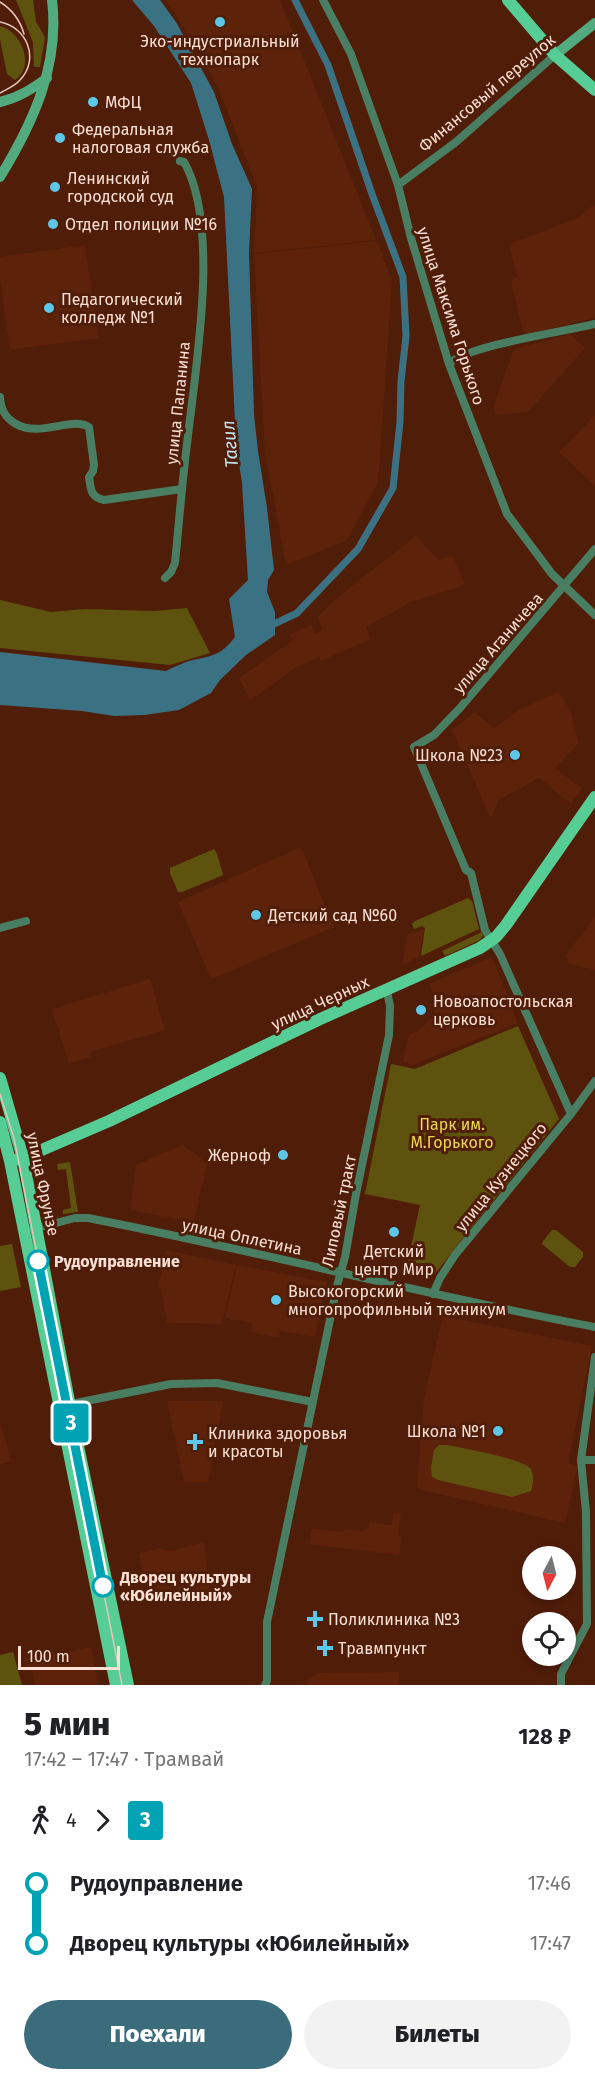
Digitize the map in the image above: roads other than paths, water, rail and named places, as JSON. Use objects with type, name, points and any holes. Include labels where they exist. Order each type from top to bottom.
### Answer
[{"type":"main road","points":[[1,174],[21,141],[48,77],[53,28],[52,0]]},
{"type":"main road","points":[[508,0],[555,55],[595,90]]},
{"type":"main road","name":"Финансовый переулок","points":[[555,55],[595,23]]},
{"type":"main road","points":[[0,102],[11,100],[29,91],[48,77]]},
{"type":"main road","name":"улица Черных","points":[[5,1163],[23,1158],[109,1121],[318,1020],[480,948],[507,925],[595,797]]},
{"type":"main road","name":"улица Фрунзе","points":[[0,1078],[23,1158],[29,1230],[116,1685]]},
{"type":"main road","name":"улица Фрунзе","points":[[0,1122],[5,1163],[29,1230]]},
{"type":"main road","name":"улица Фрунзе","points":[[64,1406],[128,1685]]},
{"type":"street","name":"улица Максима Горького","points":[[323,0],[351,54],[398,185],[411,238],[449,364],[507,514],[552,574],[595,615]]},
{"type":"street","name":"Финансовый переулок","points":[[398,185],[456,142],[555,55]]},
{"type":"street","name":"улица Папанина","points":[[165,578],[175,563],[196,366],[203,269],[199,210],[189,171],[184,162],[180,161]]},
{"type":"street","points":[[449,364],[462,355],[482,349],[595,324]]},
{"type":"street","points":[[0,397],[3,413],[21,426],[37,429],[81,424],[89,427],[94,465],[89,477],[91,493],[94,496],[104,500],[182,489]]},
{"type":"street","name":"улица Аганичева","points":[[491,940],[485,930],[471,873],[466,870],[414,747],[434,735],[460,708],[595,549]]},
{"type":"street","points":[[0,928],[26,921]]},
{"type":"street","points":[[491,940],[500,954],[571,1114]]},
{"type":"street","name":"Липовый тракт","points":[[265,1685],[267,1681],[267,1622],[345,1257],[389,1035],[390,1005],[387,991]]},
{"type":"street","name":"улица Кузнецкого","points":[[433,1294],[455,1255],[571,1114],[595,1081]]},
{"type":"street","name":"улица Оплетина","points":[[29,1230],[75,1218],[88,1218],[595,1327]]},
{"type":"street","points":[[561,1685],[561,1674],[587,1624],[586,1512],[581,1460],[595,1357]]},
{"type":"street","points":[[64,1406],[171,1384],[217,1383],[313,1402]]},
{"type":"street","points":[[581,1460],[595,1460]]},
{"type":"water","points":[[132,0],[160,0],[176,22],[214,92],[232,144],[252,189],[249,253],[254,415],[274,570],[268,580],[267,592],[275,612],[275,635],[246,655],[220,680],[211,693],[179,710],[145,715],[114,716],[82,711],[0,705],[0,652],[166,671],[189,661],[215,654],[225,648],[235,637],[229,599],[248,580],[242,483],[236,443],[224,197],[191,83],[154,26]]},
{"type":"waterway","points":[[266,628],[297,613],[358,549],[393,488],[406,336],[403,277],[328,65],[295,0]]},
{"type":"tram line","points":[[0,2],[9,8],[24,34]]},
{"type":"tram line","points":[[0,22],[17,30],[28,45],[30,54],[26,72],[20,80],[0,93]]},
{"type":"tram line","points":[[0,1094],[14,1138],[122,1685]]},
{"type":"tram line","name":"3","points":[[38,1261],[103,1586]]},
{"type":"place","name":"Эко-индустриальный технопарк","points":[[220,22]]},
{"type":"place","name":"МФЦ","points":[[93,102]]},
{"type":"place","name":"Федеральная налоговая служба","points":[[60,138]]},
{"type":"place","name":"Ленинский городской суд","points":[[55,187]]},
{"type":"place","name":"Отдел полиции №16","points":[[53,224]]},
{"type":"place","name":"Педагогический колледж №1","points":[[49,308]]},
{"type":"place","name":"Школа №23","points":[[515,755]]},
{"type":"place","name":"Детский сад №60","points":[[256,915]]},
{"type":"place","name":"Новоапостольская церковь","points":[[421,1010]]},
{"type":"place","name":"Жерноф","points":[[283,1155]]},
{"type":"place","name":"Детский центр Мир","points":[[394,1232]]},
{"type":"place","name":"Рудоуправление","points":[[38,1261]]},
{"type":"place","name":"Высокогорский многопрофильный техникум","points":[[276,1300]]},
{"type":"place","name":"Школа №1","points":[[498,1431]]},
{"type":"place","name":"Клиника здоровья и красоты","points":[[195,1442]]},
{"type":"place","name":"Дворец культуры «Юбилейный»","points":[[103,1586]]},
{"type":"place","name":"Поликлиника №3","points":[[315,1619]]},
{"type":"place","name":"Травмпункт","points":[[325,1648]]},
{"type":"water label","name":"Тагил","points":[[230,444]]},
{"type":"park label","name":"Парк им. М.Горького","points":[[452,1133]]}]
